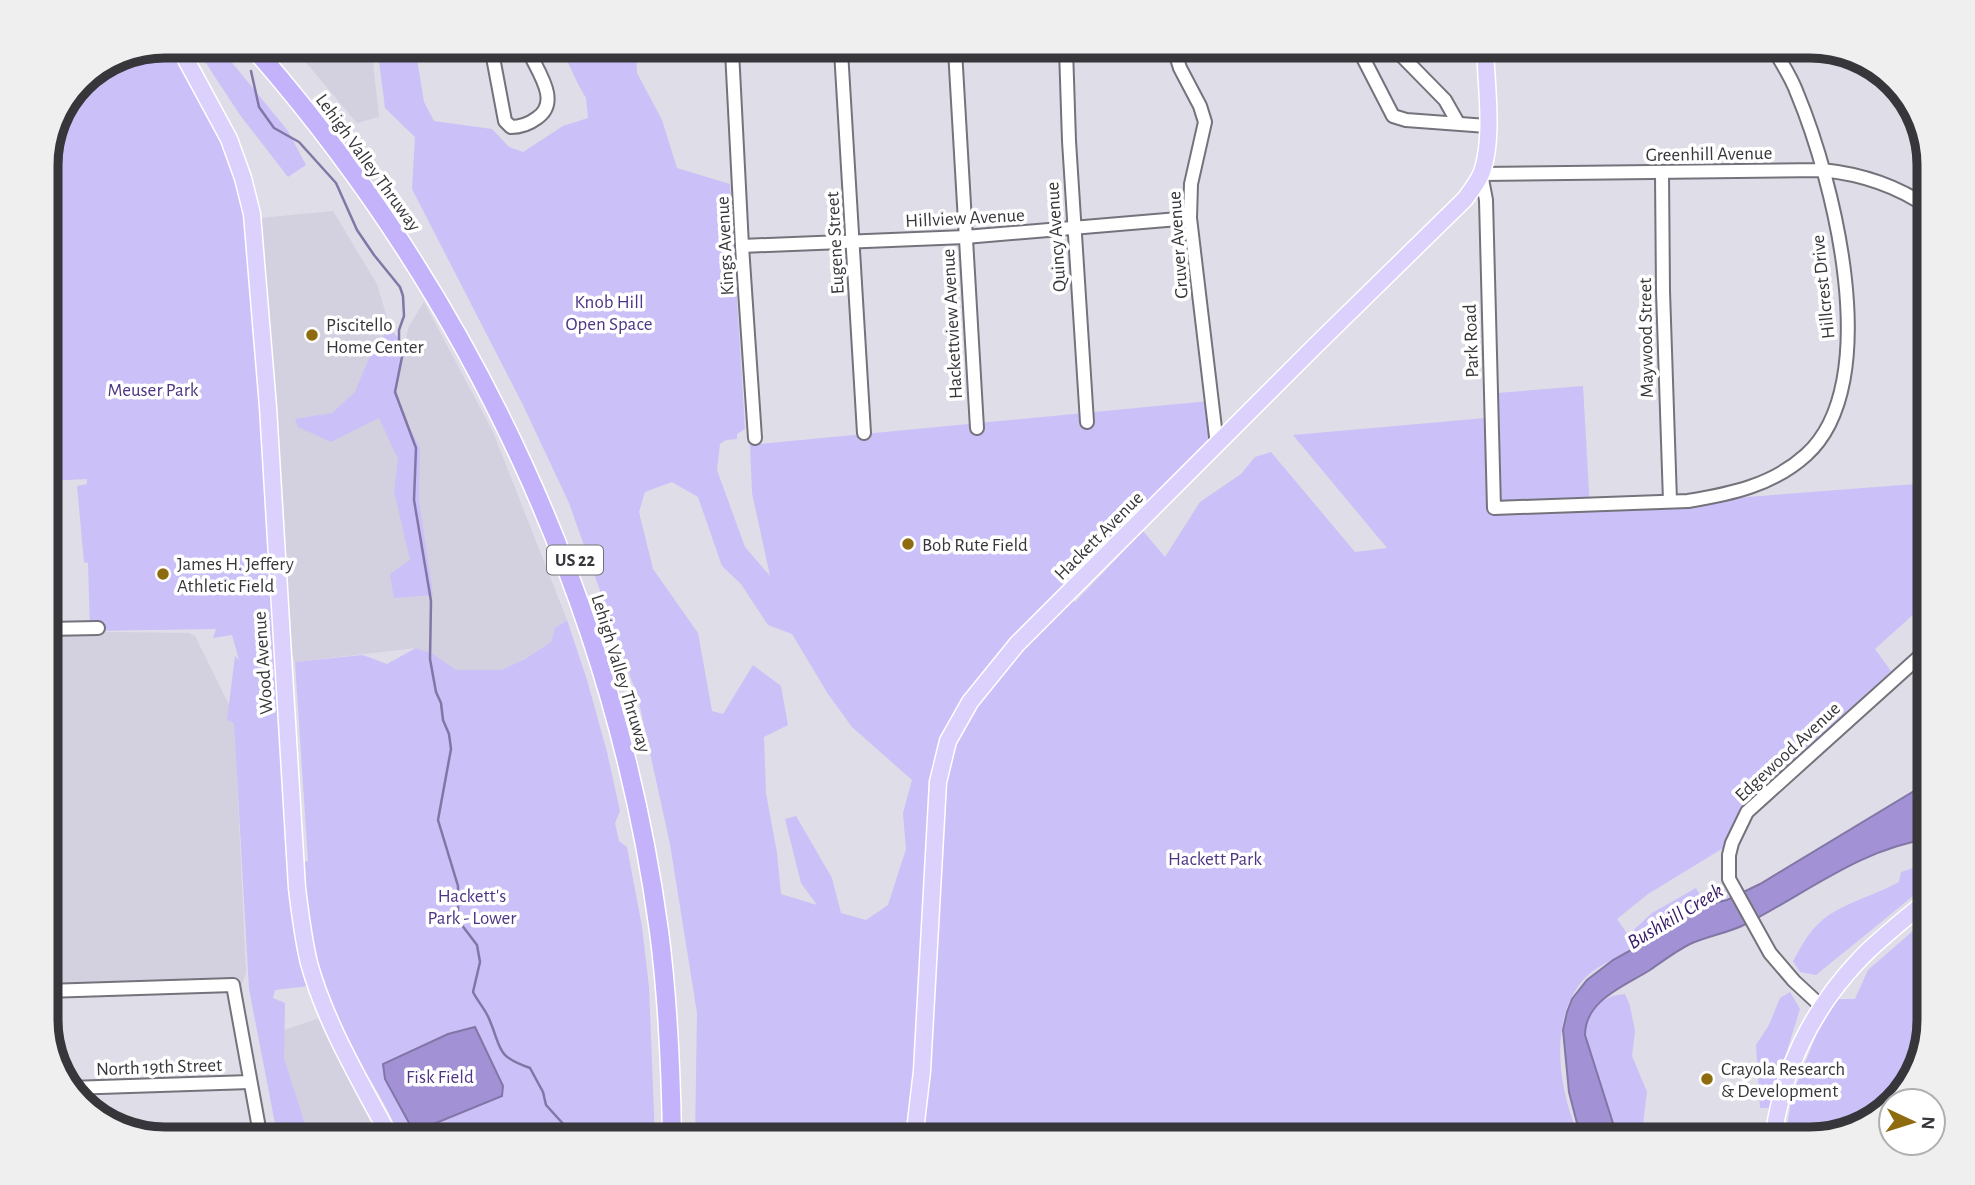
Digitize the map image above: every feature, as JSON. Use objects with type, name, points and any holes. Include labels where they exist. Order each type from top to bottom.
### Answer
[{"type":"highway","name":"Lehigh Valley Thruway","points":[[263,58],[347,163],[434,293],[509,431],[565,563],[611,701],[642,829],[659,932],[671,1127]]},
{"type":"highway","name":"Lehigh Valley Thruway","points":[[276,58],[330,122],[371,178],[444,288],[519,427],[580,572],[613,670],[659,868],[679,1023],[683,1127]]},
{"type":"main road","name":"Wood Avenue","points":[[185,58],[218,116],[237,159],[248,196],[255,236],[298,888],[304,942],[326,1012],[385,1127]]},
{"type":"main road","name":"Hackett Avenue","points":[[915,1127],[922,1071],[938,782],[948,741],[970,702],[1017,644],[1465,199],[1481,174],[1485,160],[1485,58]]},
{"type":"main road","points":[[1776,1127],[1787,1077],[1802,1040],[1821,1006],[1862,957],[1917,909]]},
{"type":"street","points":[[493,58],[505,121],[511,127],[530,123],[545,113],[549,105],[548,95],[532,58]]},
{"type":"street","name":"Kings Avenue","points":[[733,58],[755,438]]},
{"type":"street","name":"Eugene Street","points":[[841,58],[864,433]]},
{"type":"street","name":"Hackettview Avenue","points":[[955,58],[977,428]]},
{"type":"street","name":"Quincy Avenue","points":[[1066,58],[1087,422]]},
{"type":"street","name":"Gruver Avenue","points":[[1177,58],[1205,122],[1193,174],[1190,218],[1217,445]]},
{"type":"street","points":[[1363,58],[1393,116],[1406,120],[1487,126]]},
{"type":"street","points":[[1404,58],[1445,100],[1458,123]]},
{"type":"street","name":"Hillcrest Drive","points":[[1494,508],[1715,497],[1758,485],[1786,470],[1808,453],[1832,420],[1845,378],[1848,356],[1846,285],[1822,170],[1797,91],[1779,58]]},
{"type":"street","name":"Greenhill Avenue","points":[[1481,174],[1662,174],[1822,170],[1870,177],[1917,200]]},
{"type":"street","name":"Park Road","points":[[1481,174],[1486,200],[1494,508]]},
{"type":"street","name":"Maywood Street","points":[[1662,174],[1663,303],[1670,501]]},
{"type":"street","name":"Hillview Avenue","points":[[742,246],[965,237],[1190,218]]},
{"type":"street","points":[[58,629],[98,628]]},
{"type":"street","name":"Edgewood Avenue","points":[[1821,1006],[1777,962],[1764,944],[1729,879],[1732,843],[1747,812],[1917,659]]},
{"type":"street","points":[[58,991],[233,985],[259,1127]]},
{"type":"street","name":"North 19th Street","points":[[82,1088],[250,1082]]},
{"type":"shaded area","points":[[302,58],[373,58],[379,117],[357,123]]},
{"type":"shaded area","points":[[333,211],[377,284],[390,328],[404,346],[409,326],[424,302],[493,432],[567,620],[555,628],[551,642],[525,659],[494,673],[458,672],[433,654],[416,648],[295,662],[291,653],[261,218]]},
{"type":"shaded area","points":[[58,631],[189,633],[195,636],[234,715],[246,973],[239,991],[58,995]]},
{"type":"shaded area","points":[[1917,789],[1917,841],[1857,862],[1746,924],[1690,944],[1618,988],[1599,1003],[1587,1023],[1585,1035],[1614,1127],[1578,1127],[1569,1092],[1563,1030],[1572,999],[1587,980],[1613,960],[1642,944],[1670,920],[1701,906],[1727,900],[1760,884]]},
{"type":"shaded area","points":[[317,1019],[323,1022],[378,1127],[306,1127],[284,1058],[284,1030]]},
{"type":"shaded area","points":[[475,1027],[503,1086],[502,1096],[426,1127],[411,1127],[385,1079],[383,1064],[448,1034]]},
{"type":"green space","name":"Meuser Park","points":[[177,58],[218,128],[243,201],[252,260],[291,902],[299,956],[309,986],[275,990],[273,998],[285,1003],[284,1058],[306,1127],[276,1127],[249,989],[234,723],[227,720],[235,656],[239,660],[232,635],[213,638],[216,629],[90,631],[88,563],[84,562],[77,486],[87,484],[87,479],[58,480],[58,158],[61,137],[76,105],[89,89],[105,76],[144,60]]},
{"type":"green space","points":[[203,58],[228,58],[288,131],[306,165],[288,177],[240,115]]},
{"type":"green space","points":[[379,58],[417,58],[424,102],[434,121],[492,129],[509,147],[523,152],[563,126],[588,118],[586,98],[566,58],[636,58],[637,73],[662,120],[677,168],[730,184],[745,429],[737,434],[737,439],[726,440],[720,444],[717,470],[745,547],[770,576],[752,493],[750,445],[1209,401],[1217,445],[1067,595],[1075,602],[1143,531],[1165,557],[1200,502],[1241,474],[1255,457],[1271,452],[1355,552],[1387,548],[1293,435],[1497,417],[1497,393],[1583,386],[1590,509],[1917,484],[1917,611],[1875,649],[1891,671],[1745,806],[1725,847],[1648,894],[1617,919],[1628,935],[1652,913],[1696,888],[1700,895],[1720,884],[1729,897],[1668,919],[1636,947],[1591,972],[1574,993],[1561,1034],[1560,1056],[1562,1078],[1576,1127],[921,1127],[931,785],[912,1095],[907,1127],[695,1127],[697,1013],[670,844],[638,698],[569,503],[523,405],[412,189],[415,137],[385,108]],"holes":[[[672,482],[698,497],[722,566],[741,584],[768,625],[792,634],[828,694],[852,727],[912,780],[903,813],[906,849],[888,905],[866,920],[841,913],[832,878],[796,816],[785,819],[801,883],[817,905],[781,894],[766,793],[764,737],[788,725],[781,686],[753,665],[723,714],[712,711],[698,633],[653,569],[639,512],[645,492]]]},
{"type":"green space","points":[[390,328],[405,347],[395,397],[420,449],[419,499],[433,595],[394,598],[390,574],[410,560],[394,491],[398,459],[379,418],[331,442],[298,427],[295,419],[332,413],[355,392],[372,351]]},
{"type":"green space","name":"Hackett's Park - Lower","points":[[567,620],[607,752],[620,811],[615,823],[619,841],[627,847],[642,927],[649,987],[655,1127],[395,1127],[334,1014],[314,950],[302,862],[308,861],[295,662],[363,655],[387,664],[416,648],[433,654],[456,670],[501,670],[525,659],[551,642],[555,628]]},
{"type":"green space","points":[[1917,867],[1917,893],[1816,975],[1800,972],[1793,961],[1817,925],[1845,906],[1899,882],[1901,872]]},
{"type":"green space","points":[[1917,927],[1916,1034],[1914,1048],[1903,1074],[1893,1087],[1877,1087],[1877,1103],[1851,1119],[1824,1126],[1787,1127],[1792,1096],[1817,1033],[1837,999],[1855,999],[1868,970]]},
{"type":"green space","points":[[1790,992],[1800,1009],[1769,1108],[1760,1108],[1756,1045],[1769,1025],[1780,998]]},
{"type":"green space","points":[[1625,994],[1630,1006],[1635,1031],[1632,1056],[1647,1092],[1643,1127],[1614,1127],[1585,1035],[1588,1019],[1596,1006],[1617,995]]},
{"type":"waterway","points":[[251,71],[259,107],[274,128],[299,142],[336,183],[357,230],[400,287],[403,296],[404,316],[399,330],[399,342],[403,352],[395,392],[416,448],[414,500],[431,601],[430,659],[451,749],[438,820],[458,886],[458,920],[477,945],[480,962],[473,992],[488,1017],[502,1051],[511,1060],[530,1068],[543,1092],[546,1105],[566,1127]]},
{"type":"place","name":"Piscitello Home Center","points":[[312,335]]},
{"type":"place","name":"Bob Rute Field","points":[[908,544]]},
{"type":"place","name":"James H. Jeffery Athletic Field","points":[[163,574]]},
{"type":"place","name":"Crayola Research & Development","points":[[1707,1079]]},
{"type":"park label","name":"Knob Hill Open Space","points":[[609,312]]},
{"type":"park label","name":"Hackett Park","points":[[1215,858]]},
{"type":"park label","name":"Fisk Field","points":[[440,1076]]},
{"type":"water label","name":"Bushkill Creek","points":[[1675,916]]}]
